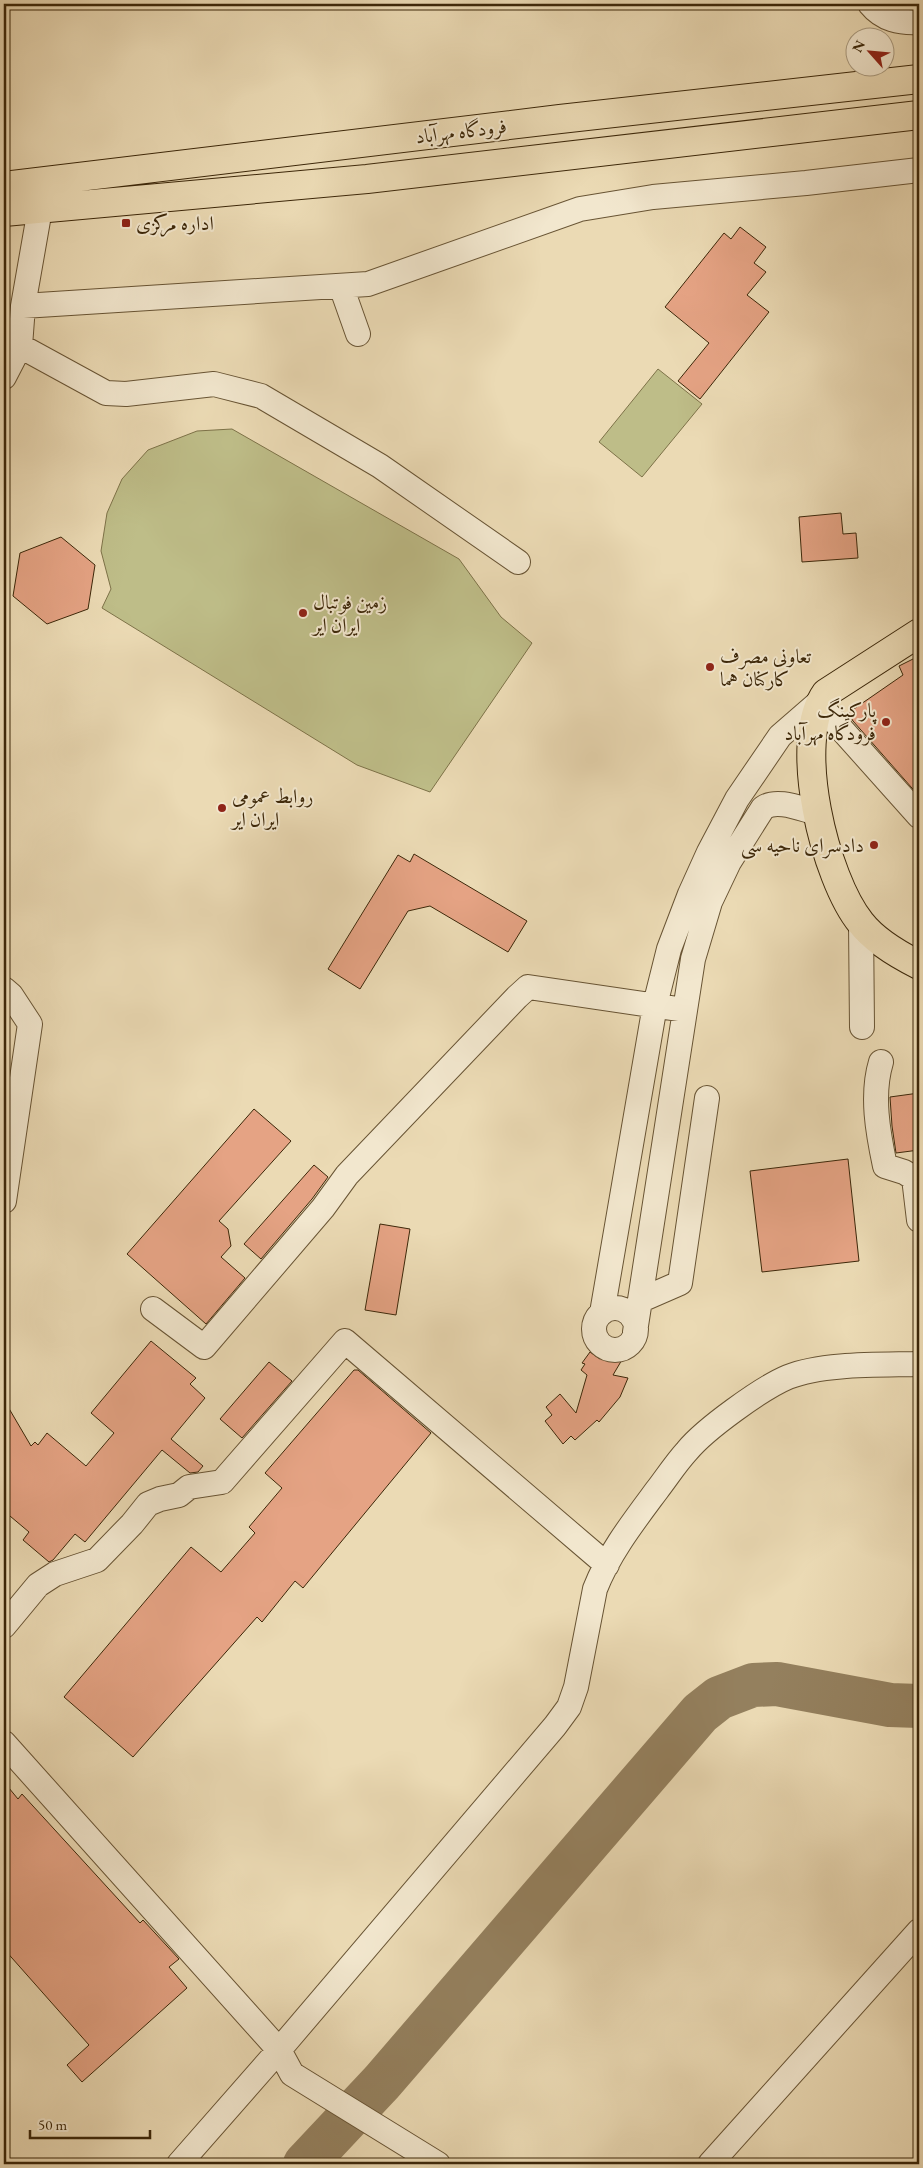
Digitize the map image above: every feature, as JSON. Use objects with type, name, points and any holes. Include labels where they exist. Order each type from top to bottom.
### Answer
[{"type":"main road","name":"فرودگاه مهرآباد","points":[[5,189],[560,119],[919,79]]},
{"type":"main road","points":[[810,126],[919,103]]},
{"type":"main road","name":"فرودگاه مهرآباد","points":[[4,212],[367,179],[565,157],[810,126],[919,115]]},
{"type":"main road","points":[[560,119],[565,157]]},
{"type":"main road","points":[[917,965],[881,941],[861,923],[837,879],[817,813],[812,784],[811,755],[818,703],[826,693],[919,633]]},
{"type":"street","points":[[870,4],[876,11],[892,21],[919,22]]},
{"type":"street","points":[[23,306],[368,284],[580,209],[653,197],[806,183],[919,170]]},
{"type":"street","points":[[4,377],[23,306],[40,209],[5,189]]},
{"type":"street","points":[[341,286],[358,334]]},
{"type":"street","points":[[12,345],[106,393],[126,394],[214,384],[261,396],[380,466],[518,562]]},
{"type":"street","points":[[602,1313],[655,1005],[669,949],[690,894],[709,852],[737,799],[780,736],[818,703],[919,816]]},
{"type":"street","points":[[635,1332],[635,1324],[631,1316],[618,1308],[609,1309],[602,1313],[596,1319],[594,1326],[594,1335],[604,1348],[620,1350],[633,1340],[635,1332],[641,1300],[693,959],[710,902],[729,862],[763,808],[769,804],[776,804],[817,813]]},
{"type":"street","points":[[861,923],[862,1027]]},
{"type":"street","points":[[153,1309],[204,1348],[323,1208],[347,1174],[528,987],[685,1010]]},
{"type":"street","points":[[4,990],[11,995],[30,1024],[4,1201]]},
{"type":"street","points":[[881,1062],[876,1078],[878,1134],[884,1166],[904,1172],[914,1178],[919,1220]]},
{"type":"street","points":[[641,1300],[680,1283],[707,1098]]},
{"type":"street","points":[[4,1626],[38,1585],[54,1574],[97,1560],[132,1524],[148,1504],[179,1495],[189,1487],[222,1482],[344,1341],[607,1565]]},
{"type":"street","points":[[179,2164],[279,2050],[555,1726],[569,1707],[576,1687],[594,1589],[617,1545],[688,1450],[718,1423],[788,1377],[832,1367],[919,1364]]},
{"type":"street","points":[[4,1742],[279,2050],[292,2074],[438,2164]]},
{"type":"street","points":[[710,2164],[919,1931]]},
{"type":"shaded area","points":[[658,369],[702,404],[642,477],[599,442]]},
{"type":"shaded area","name":"زمین فوتبال ایران ایر","points":[[232,429],[459,559],[501,617],[532,643],[430,792],[357,765],[102,608],[111,589],[101,551],[107,513],[122,479],[148,450],[197,431]]},
{"type":"building","points":[[740,227],[766,247],[754,263],[766,272],[747,295],[769,312],[700,399],[678,381],[709,343],[665,307],[724,233],[731,239]]},
{"type":"building","points":[[841,513],[843,534],[856,533],[858,558],[802,562],[799,517]]},
{"type":"building","points":[[61,537],[95,565],[88,609],[47,624],[13,596],[20,553]]},
{"type":"building","name":"پارکینگ فرودگاه مهرآباد","points":[[919,656],[919,796],[848,713],[903,675],[899,666]]},
{"type":"building","points":[[414,854],[527,921],[508,952],[430,906],[408,911],[360,989],[328,969],[398,855],[410,862]]},
{"type":"building","points":[[919,1093],[919,1150],[896,1153],[890,1097]]},
{"type":"building","points":[[254,1109],[291,1141],[219,1221],[228,1229],[231,1246],[221,1257],[245,1278],[206,1324],[127,1254]]},
{"type":"building","points":[[848,1159],[859,1261],[762,1272],[750,1171]]},
{"type":"building","points":[[314,1165],[328,1177],[312,1199],[261,1259],[244,1244]]},
{"type":"building","points":[[380,1224],[410,1229],[396,1315],[365,1310]]},
{"type":"building","points":[[151,1341],[196,1378],[190,1384],[205,1398],[171,1439],[203,1466],[198,1472],[190,1473],[162,1450],[85,1542],[75,1534],[53,1560],[49,1562],[23,1540],[29,1532],[4,1511],[4,1400],[31,1446],[35,1442],[38,1445],[47,1433],[86,1466],[114,1433],[91,1413]]},
{"type":"building","points":[[590,1352],[600,1359],[604,1354],[626,1353],[613,1375],[628,1378],[620,1397],[599,1422],[597,1420],[575,1440],[571,1436],[563,1444],[545,1421],[552,1415],[546,1407],[560,1394],[576,1413],[587,1375],[581,1370],[585,1364],[582,1363]]},
{"type":"building","points":[[269,1362],[292,1381],[242,1438],[220,1419]]},
{"type":"building","points":[[354,1370],[358,1370],[431,1433],[303,1588],[295,1581],[262,1622],[257,1617],[133,1757],[64,1697],[191,1547],[221,1572],[255,1533],[249,1527],[282,1488],[265,1473]]},
{"type":"building","points":[[4,1782],[18,1799],[22,1794],[140,1923],[143,1920],[179,1959],[169,1967],[187,1988],[82,2082],[67,2065],[89,2045],[4,1949]]},
{"type":"taxiway","points":[[305,2164],[382,2082],[700,1713],[719,1698],[753,1685],[777,1684],[890,1705],[919,1706]]},
{"type":"place","name":"اداره مرکزی","points":[[126,223]]},
{"type":"place","name":"زمین فوتبال ایران ایر","points":[[303,613]]},
{"type":"place","name":"تعاونی مصرف کارکنان هما","points":[[710,667]]},
{"type":"place","name":"پارکینگ فرودگاه مهرآباد","points":[[886,722]]},
{"type":"place","name":"روابط عمومی ایران ایر","points":[[222,808]]},
{"type":"place","name":"دادسرای ناحیه سی","points":[[874,845]]}]
